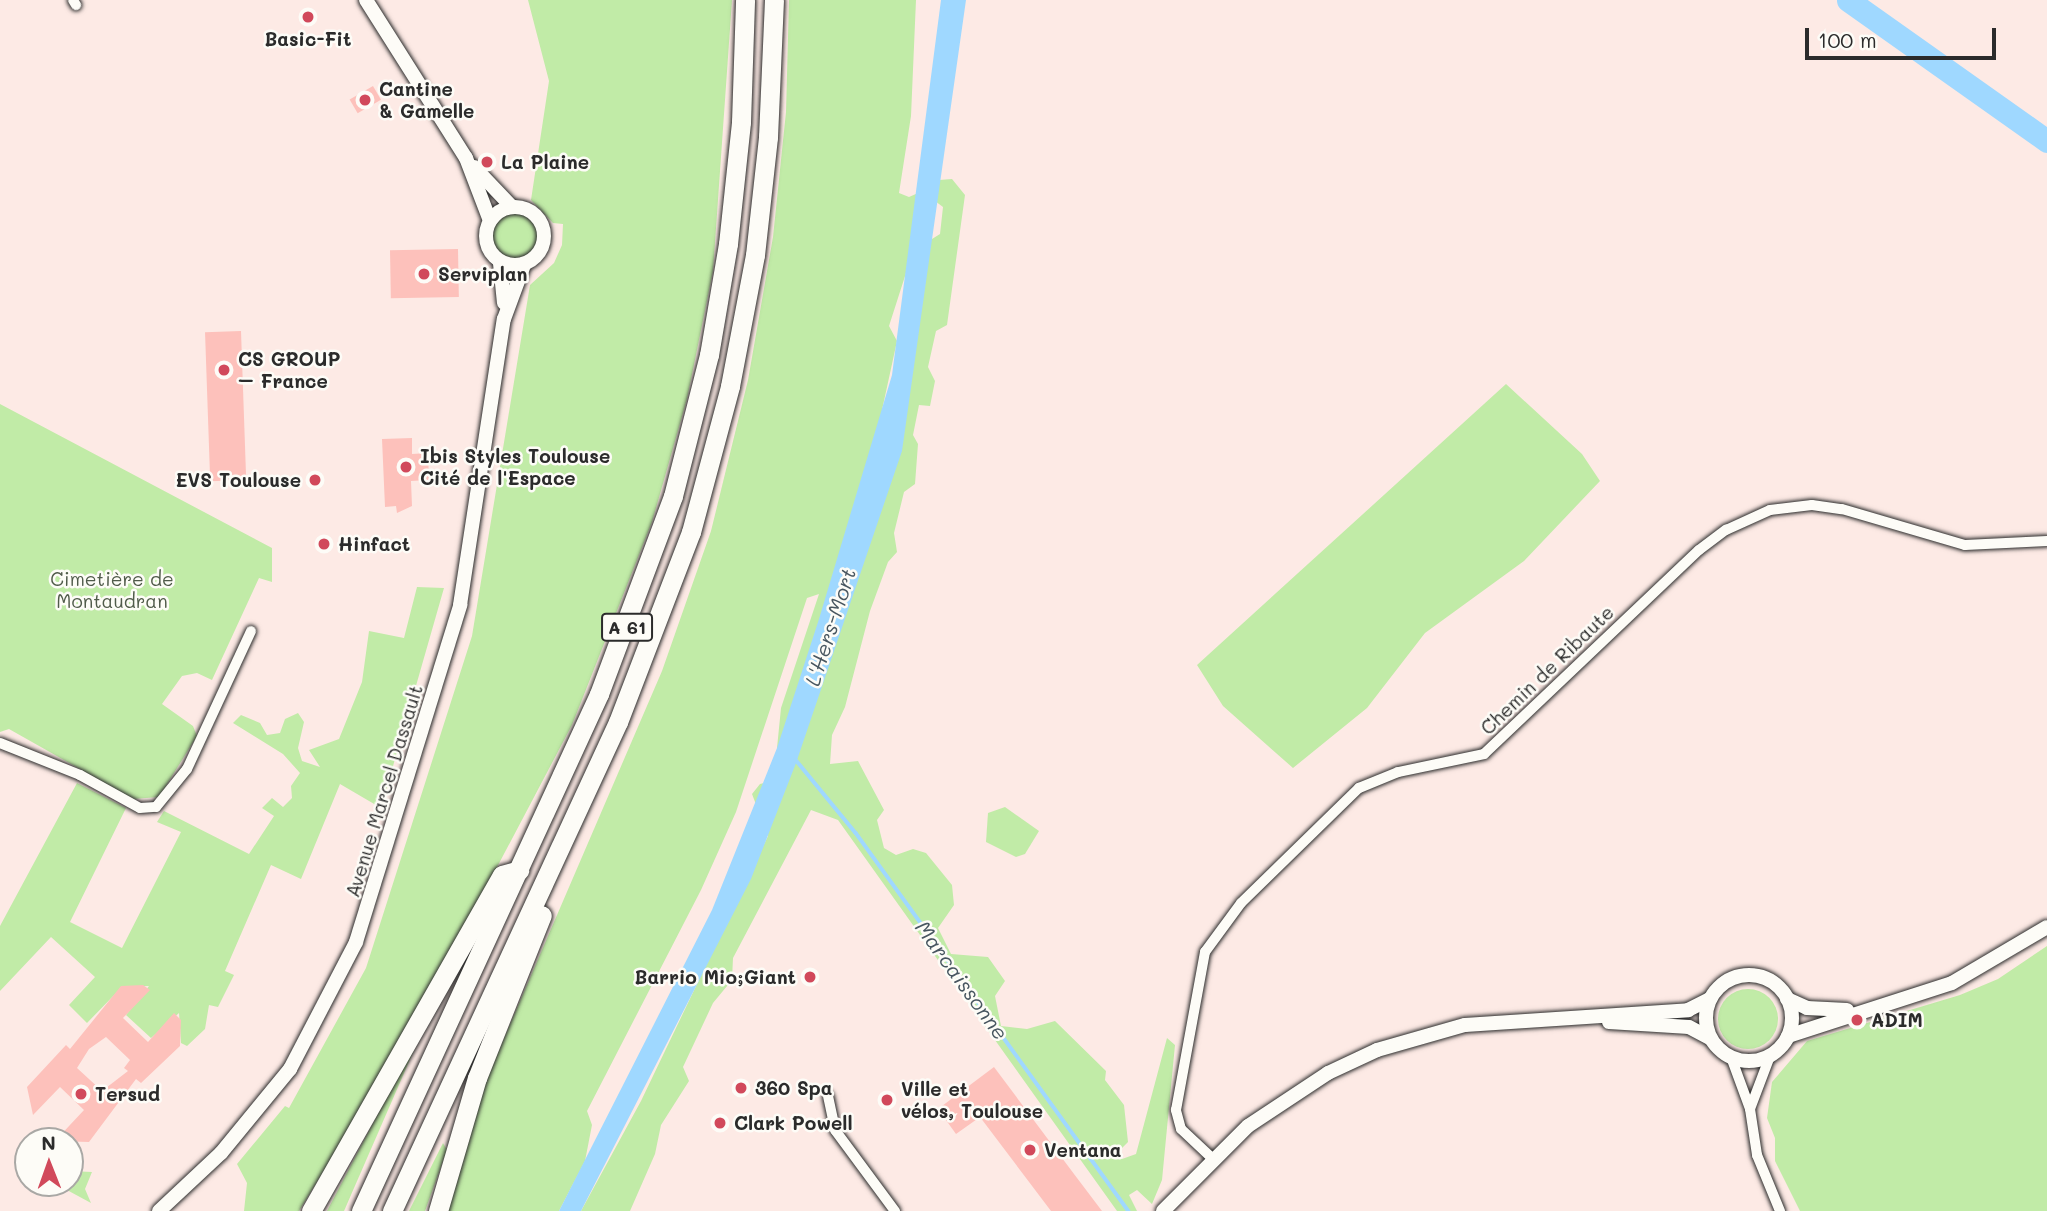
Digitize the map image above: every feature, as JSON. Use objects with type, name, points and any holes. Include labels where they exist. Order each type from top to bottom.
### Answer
[{"type":"highway","name":"A 61","points":[[361,1211],[519,870],[634,611],[690,437],[735,193],[745,0]]},
{"type":"highway","name":"A 61","points":[[392,1211],[582,804],[665,604],[730,386],[763,192],[774,0]]},
{"type":"highway","points":[[438,1211],[477,1078],[582,804]]},
{"type":"highway","points":[[311,1211],[502,875],[519,870]]},
{"type":"street","name":"Avenue Marcel Dassault","points":[[159,1211],[220,1153],[269,1097],[309,1040],[347,968],[460,605],[504,318],[524,265],[539,253],[544,235],[530,211],[512,207],[466,158],[366,0]]},
{"type":"street","name":"Avenue Marcel Dassault","points":[[466,158],[490,221],[487,247],[500,262],[504,318]]},
{"type":"street","points":[[490,221],[512,207]]},
{"type":"street","points":[[500,262],[524,265]]},
{"type":"street","name":"Chemin de Ribaute","points":[[1213,1159],[1181,1129],[1175,1110],[1205,952],[1241,903],[1359,788],[1398,772],[1484,754],[1699,550],[1726,530],[1770,510],[1812,505],[1842,509],[1965,545],[2047,541]]},
{"type":"street","points":[[0,743],[80,775],[140,808],[156,807],[187,769],[251,631]]},
{"type":"street","points":[[1750,1110],[1770,1056],[1788,1036],[1854,1011],[1952,983],[2047,927]]},
{"type":"street","points":[[1163,1211],[1213,1159],[1290,1096],[1377,1050],[1465,1025],[1688,1010],[1710,999],[1726,982],[1748,975],[1772,981],[1787,999],[1792,1018],[1788,1036]]},
{"type":"street","points":[[1710,999],[1705,1015],[1710,1038]]},
{"type":"street","points":[[1787,999],[1807,1008],[1854,1011]]},
{"type":"street","points":[[1556,1018],[1689,1027],[1710,1038],[1731,1057],[1750,1110],[1757,1155],[1780,1211]]},
{"type":"street","points":[[1731,1057],[1750,1061],[1770,1056]]},
{"type":"street","points":[[828,1096],[835,1130],[895,1211]]},
{"type":"street","points":[[1172,1211],[1192,1182]]},
{"type":"green space","points":[[528,0],[732,0],[713,271],[687,399],[652,522],[572,725],[417,1019],[299,1211],[244,1211],[247,1183],[237,1164],[285,1106],[289,1108],[366,968],[472,636],[530,285],[554,263],[562,245],[563,224],[553,223],[531,200],[549,81]]},
{"type":"green space","points":[[789,0],[916,0],[911,116],[899,193],[909,197],[925,190],[932,239],[940,234],[943,207],[935,201],[939,180],[952,179],[965,195],[947,325],[936,331],[928,367],[935,381],[930,406],[919,405],[913,435],[918,444],[915,484],[904,492],[894,533],[897,552],[888,562],[870,611],[845,707],[832,735],[830,764],[858,761],[884,810],[877,820],[884,848],[896,855],[913,849],[926,853],[952,885],[954,905],[938,928],[951,954],[988,957],[1005,981],[995,996],[1001,1026],[1027,1029],[1055,1021],[1106,1071],[1105,1080],[1124,1105],[1128,1142],[1118,1152],[1122,1159],[1136,1154],[1167,1038],[1175,1045],[1162,1180],[1152,1204],[1137,1190],[1129,1195],[1137,1211],[1117,1211],[838,820],[811,810],[733,958],[732,980],[713,1003],[683,1067],[689,1081],[661,1125],[655,1154],[630,1211],[581,1211],[641,1101],[768,836],[752,794],[760,784],[787,778],[777,748],[781,708],[819,594],[807,598],[736,812],[701,890],[587,1111],[592,1125],[585,1161],[559,1211],[447,1211],[477,1101],[662,671],[711,531],[748,380],[773,237],[786,112]],"holes":[[[906,273],[887,477],[882,410],[897,341],[889,326]]]},
{"type":"green space","points":[[516,212],[533,219],[540,236],[533,253],[516,260],[499,253],[492,236],[499,219]]},
{"type":"green space","points":[[1506,384],[1582,454],[1600,481],[1524,561],[1425,633],[1367,708],[1293,768],[1223,706],[1197,665]]},
{"type":"green space","name":"Cimetière de Montaudran","points":[[0,404],[272,548],[272,582],[259,578],[212,680],[197,673],[182,676],[162,704],[193,726],[197,736],[159,797],[133,799],[9,729],[0,732]]},
{"type":"green space","points":[[417,587],[444,588],[381,808],[340,784],[301,879],[271,865],[225,971],[234,975],[218,1007],[209,1005],[205,1029],[187,1046],[181,1043],[179,1013],[151,1038],[126,1015],[149,986],[122,987],[87,1023],[69,1005],[95,977],[51,937],[0,991],[0,926],[77,783],[126,808],[70,922],[122,948],[181,832],[157,822],[164,811],[249,854],[274,816],[262,808],[272,798],[283,807],[292,798],[291,786],[300,773],[283,754],[233,723],[241,715],[260,723],[267,735],[280,733],[285,719],[298,713],[304,722],[298,748],[302,761],[320,767],[309,750],[339,739],[362,682],[369,631],[404,638]]},
{"type":"green space","points":[[1005,807],[1039,831],[1025,854],[1016,857],[986,842],[988,813]]},
{"type":"green space","points":[[2047,946],[2047,1211],[1800,1211],[1775,1161],[1775,1138],[1767,1118],[1772,1082],[1807,1041],[1960,995],[1998,979]]},
{"type":"green space","points":[[1742,989],[1754,989],[1773,1002],[1778,1019],[1776,1031],[1765,1044],[1754,1049],[1742,1049],[1723,1036],[1718,1025],[1718,1013],[1731,994]]},
{"type":"green space","points":[[415,1048],[344,1211],[327,1211],[396,1079]]},
{"type":"green space","points":[[443,1143],[447,1150],[425,1211],[409,1211]]},
{"type":"green space","points":[[84,1172],[92,1172],[85,1189],[91,1203],[80,1197],[84,1197]]},
{"type":"water","name":"L'Hers-Mort","points":[[941,0],[966,0],[902,451],[796,763],[751,879],[581,1211],[559,1211],[712,910],[777,748],[819,619],[892,375]]},
{"type":"building","name":"Cantine & Gamelle","points":[[373,86],[381,100],[358,113],[350,100]]},
{"type":"building","name":"Serviplan","points":[[458,249],[459,297],[391,298],[390,250]]},
{"type":"building","name":"CS GROUP – France","points":[[241,331],[246,480],[210,481],[205,332]]},
{"type":"building","name":"Ibis Styles Toulouse Cité de l'Espace","points":[[412,438],[412,454],[428,453],[429,480],[411,481],[412,506],[397,513],[396,506],[385,507],[382,439]]},
{"type":"building","points":[[143,985],[150,990],[123,1018],[148,1042],[174,1013],[181,1020],[180,1046],[141,1083],[136,1079],[89,1142],[84,1142],[84,1127],[68,1127],[84,1110],[60,1087],[33,1115],[27,1087],[66,1045],[70,1049],[121,986]],"holes":[[[106,1037],[130,1060],[124,1068],[128,1071],[102,1091],[77,1068],[89,1049]]]},
{"type":"building","name":"Ventana","points":[[994,1067],[1102,1211],[1051,1211],[980,1117],[956,1134],[938,1109]]},
{"type":"waterway","points":[[1848,0],[2047,141]]},
{"type":"waterway","name":"Marcaissonne","points":[[796,760],[856,833],[1129,1211]]},
{"type":"place","name":"Basic-Fit","points":[[308,17]]},
{"type":"place","name":"Cantine & Gamelle","points":[[365,100]]},
{"type":"place","name":"La Plaine","points":[[487,162]]},
{"type":"place","name":"Serviplan","points":[[424,274]]},
{"type":"place","name":"CS GROUP – France","points":[[224,370]]},
{"type":"place","name":"Ibis Styles Toulouse Cité de l'Espace","points":[[406,467]]},
{"type":"place","name":"EVS Toulouse","points":[[315,480]]},
{"type":"place","name":"Hinfact","points":[[324,544]]},
{"type":"place","name":"Barrio Mio;Giant","points":[[810,977]]},
{"type":"place","name":"ADIM","points":[[1857,1020]]},
{"type":"place","name":"360 Spa","points":[[741,1088]]},
{"type":"place","name":"Tersud","points":[[81,1094]]},
{"type":"place","name":"Ville et vélos, Toulouse","points":[[887,1100]]},
{"type":"place","name":"Clark Powell","points":[[720,1123]]},
{"type":"place","name":"Ventana","points":[[1030,1150]]}]
